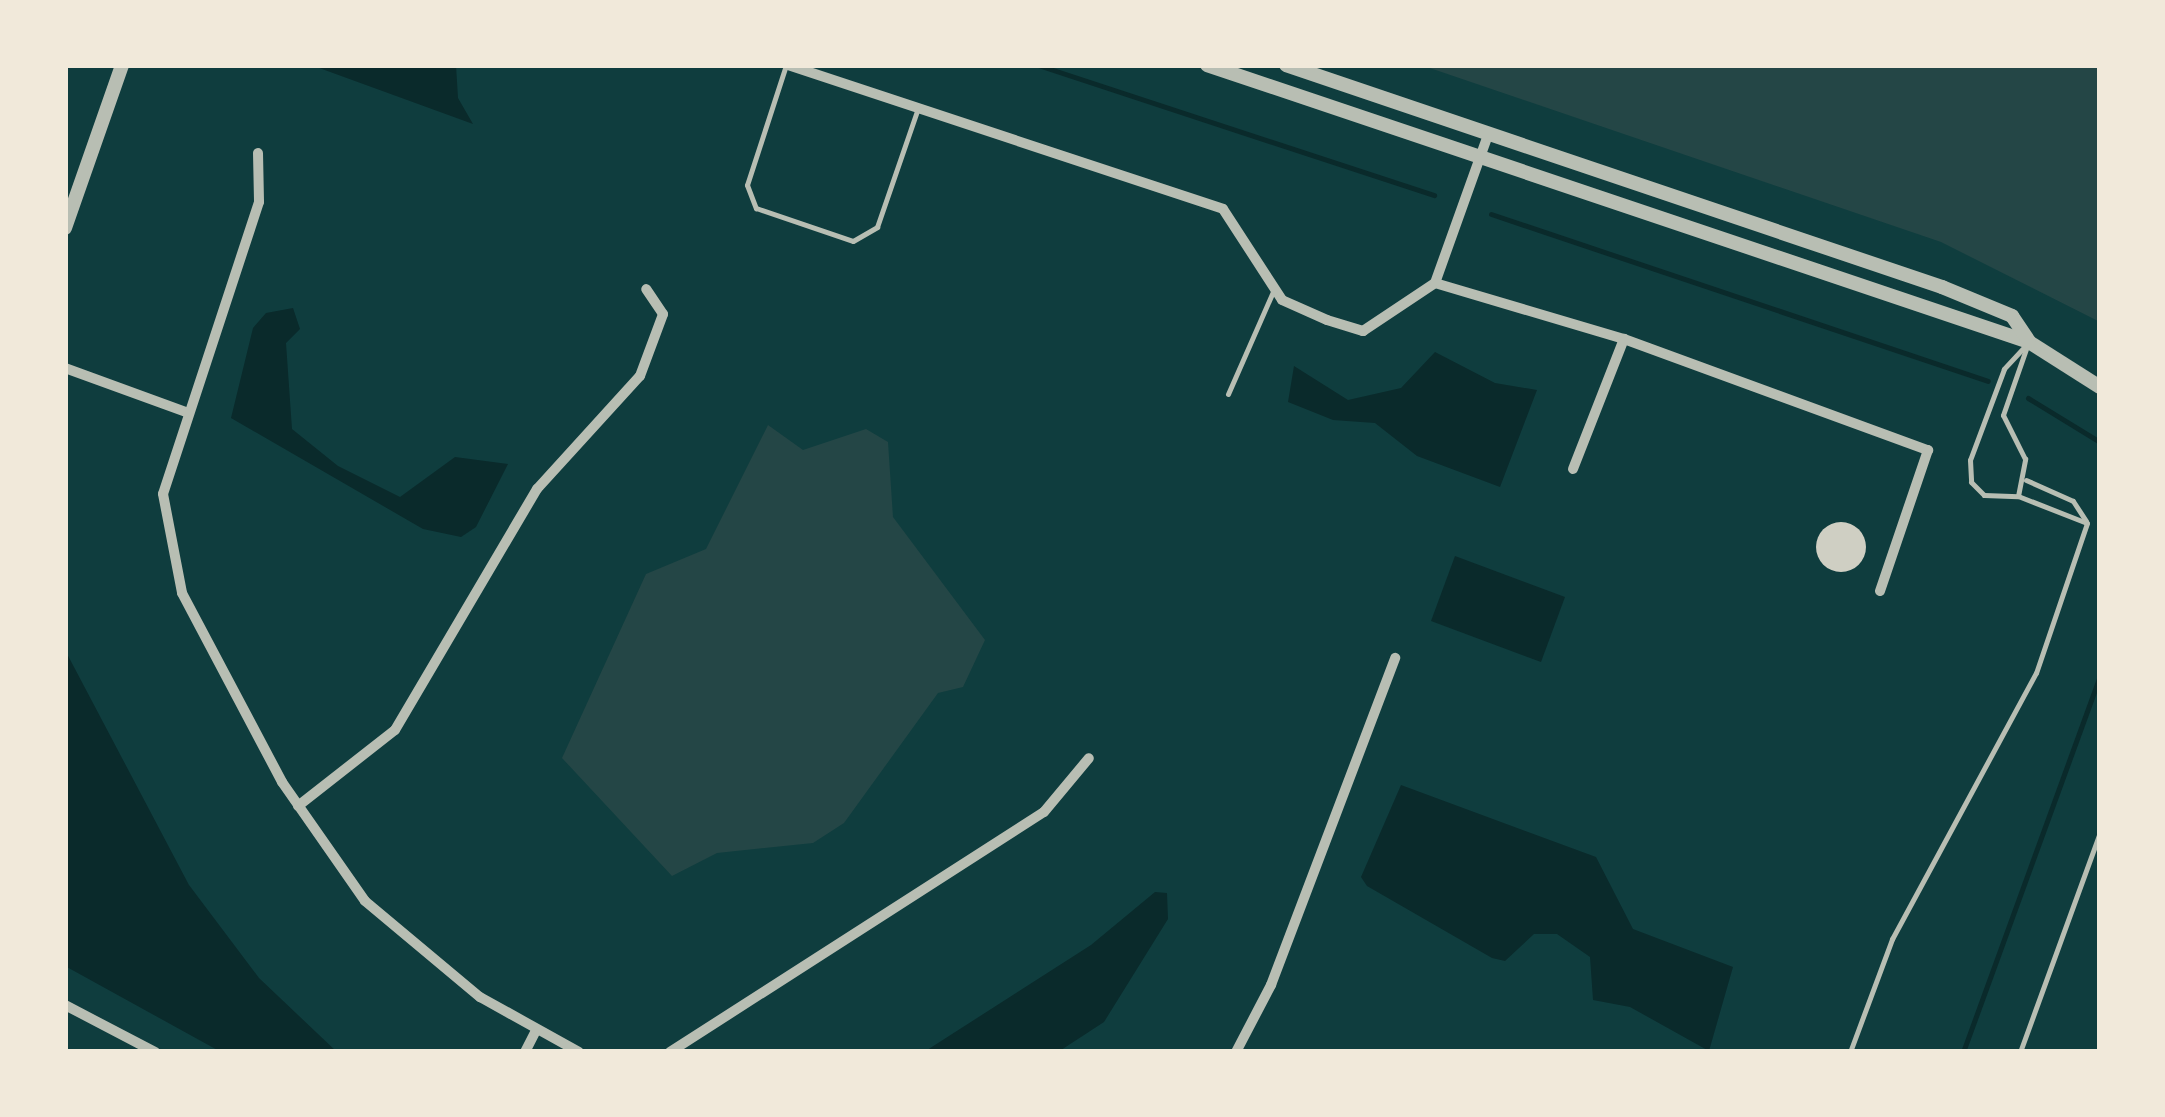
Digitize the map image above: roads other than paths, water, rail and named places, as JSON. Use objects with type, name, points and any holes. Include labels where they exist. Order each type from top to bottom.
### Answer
[{"type":"street","points":[[65,228],[122,65]]},
{"type":"street","points":[[787,65],[1222,209],[1274,289],[1362,331],[1435,283],[1489,132]]},
{"type":"street","points":[[1207,65],[2029,342],[2100,387]]},
{"type":"street","points":[[1286,65],[1942,287],[2012,316],[2029,342]]},
{"type":"street","points":[[258,153],[259,202],[186,412],[163,494],[168,546],[182,592],[298,806],[365,901],[412,948],[536,1030],[579,1052]]},
{"type":"street","points":[[1435,283],[1624,339],[1928,450],[1880,591]]},
{"type":"street","points":[[298,806],[395,730],[537,489],[640,376],[663,314],[646,289]]},
{"type":"street","points":[[1573,469],[1624,339]]},
{"type":"street","points":[[65,368],[186,412]]},
{"type":"street","points":[[1236,1052],[1271,985],[1395,658]]},
{"type":"street","points":[[670,1052],[1044,812],[1089,758]]},
{"type":"street","points":[[65,1005],[154,1052]]},
{"type":"street","points":[[525,1052],[536,1030]]},
{"type":"lane","points":[[787,65],[747,186],[756,208],[852,240],[877,227],[918,108]]},
{"type":"lane","points":[[1228,394],[1274,289]]},
{"type":"lane","points":[[2029,342],[2002,415],[2026,480],[2073,501],[2087,524]]},
{"type":"lane","points":[[2029,342],[2004,369],[1970,460],[1984,495],[2018,496],[2087,524]]},
{"type":"lane","points":[[2018,496],[2026,480]]},
{"type":"lane","points":[[1850,1052],[1892,938],[2036,673],[2087,524]]},
{"type":"lane","points":[[2020,1052],[2100,832]]},
{"type":"waterway","points":[[1038,65],[1434,195]]},
{"type":"waterway","points":[[1491,214],[1988,381]]},
{"type":"waterway","points":[[2028,398],[2100,442]]},
{"type":"waterway","points":[[1963,1052],[2100,675]]}]
